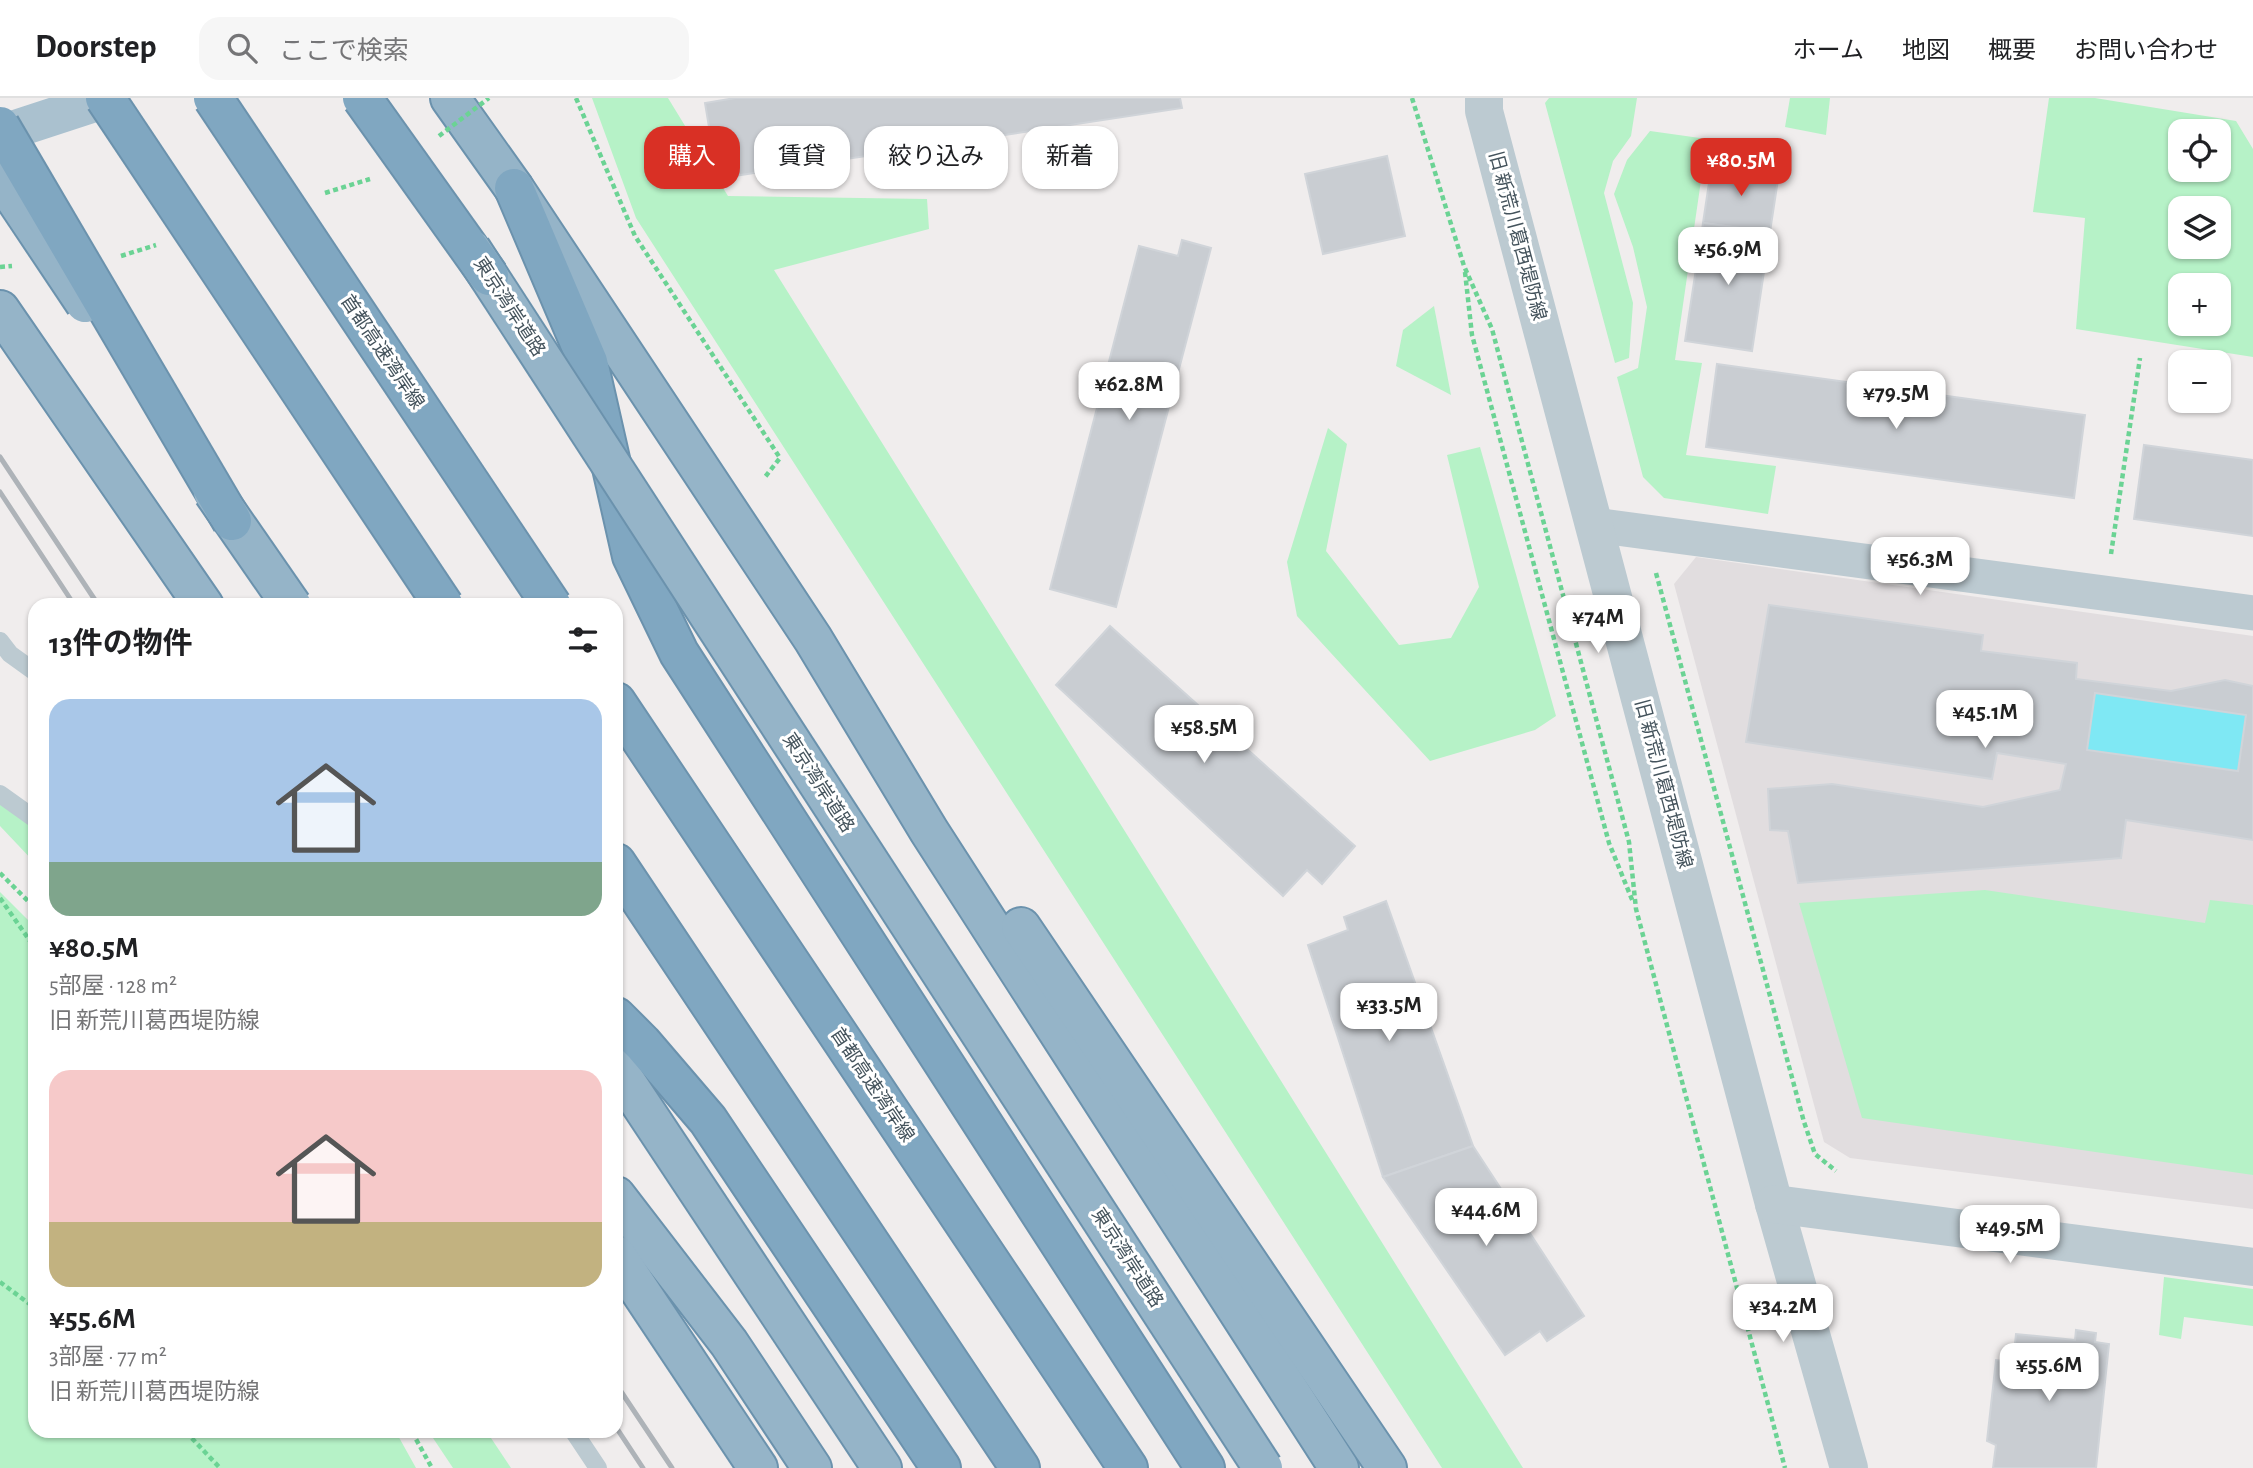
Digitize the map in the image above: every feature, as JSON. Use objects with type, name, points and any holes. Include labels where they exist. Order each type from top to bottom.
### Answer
[{"type":"highway","points":[[108,98],[439,598]]},
{"type":"highway","name":"首都高速湾岸線","points":[[213,98],[547,598]]},
{"type":"highway","points":[[362,98],[489,276]]},
{"type":"highway","name":"東京湾岸道路","points":[[373,98],[1262,1468]]},
{"type":"highway","points":[[450,98],[514,188],[813,639],[929,831],[1339,1468]]},
{"type":"highway","points":[[0,126],[232,521]]},
{"type":"highway","points":[[0,176],[286,598]]},
{"type":"highway","points":[[514,188],[588,362],[632,556],[678,653],[1205,1468]]},
{"type":"highway","points":[[0,310],[198,598]]},
{"type":"highway","points":[[813,639],[901,749],[1387,1468]]},
{"type":"highway","name":"首都高速湾岸線","points":[[623,712],[1128,1468]]},
{"type":"highway","points":[[623,873],[1020,1468]]},
{"type":"highway","points":[[623,1024],[708,1121],[942,1468]]},
{"type":"highway","points":[[623,1079],[882,1468]]},
{"type":"highway","points":[[623,1205],[729,1343],[812,1468]]},
{"type":"highway","points":[[623,1266],[758,1468]]},
{"type":"main road","points":[[0,134],[108,98]]},
{"type":"street","name":"旧 新荒川葛西堤防線","points":[[1484,98],[1484,111],[1774,1204],[1849,1468]]},
{"type":"street","points":[[1594,525],[2253,613]]},
{"type":"street","points":[[1774,1204],[2253,1268]]},
{"type":"lane","points":[[0,641],[10,654],[28,667]]},
{"type":"lane","points":[[0,794],[28,814]]},
{"type":"lane","points":[[578,1438],[598,1468]]},
{"type":"path","points":[[576,98],[635,236],[780,458],[765,477]]},
{"type":"path","points":[[1412,98],[1464,266],[1492,329],[1629,842],[1636,909]]},
{"type":"path","points":[[1464,266],[1472,335],[1609,842],[1636,909],[1785,1468]]},
{"type":"path","points":[[2105,593],[2140,358]]},
{"type":"path","points":[[1656,573],[1804,1122],[1815,1154],[1836,1171]]},
{"type":"path","points":[[0,873],[28,901]]},
{"type":"path","points":[[0,898],[28,938]]},
{"type":"path","points":[[0,1282],[28,1303]]},
{"type":"path","points":[[192,1438],[220,1468]]},
{"type":"path","points":[[415,1438],[432,1468]]},
{"type":"shaded area","points":[[1696,557],[2253,636],[2253,1209],[1850,1158],[1824,1142],[1674,584]]},
{"type":"green space","points":[[592,98],[668,98],[685,126],[644,126],[644,189],[724,189],[728,196],[927,199],[929,229],[774,270],[1523,1468],[1442,1468],[636,218]]},
{"type":"green space","points":[[1549,98],[1637,98],[1631,136],[1613,161],[1604,193],[1633,303],[1629,358],[1615,363],[1545,103]]},
{"type":"green space","points":[[1790,98],[1830,98],[1826,135],[1785,127]]},
{"type":"green space","points":[[2049,98],[2095,98],[2224,119],[2168,119],[2168,182],[2231,182],[2231,120],[2236,121],[2253,149],[2253,357],[2231,354],[2231,350],[2209,350],[2076,329],[2085,218],[2033,212]]},
{"type":"green space","points":[[1650,131],[1707,139],[1675,360],[1702,363],[1686,455],[1776,466],[1768,514],[1664,498],[1643,477],[1617,377],[1638,368],[1647,307],[1633,247],[1614,194],[1627,160]]},
{"type":"green space","points":[[1434,306],[1451,395],[1396,366],[1403,330]]},
{"type":"green space","points":[[1328,428],[1347,444],[1326,551],[1399,645],[1451,638],[1479,587],[1447,455],[1480,447],[1556,716],[1535,730],[1430,761],[1297,616],[1287,562]]},
{"type":"green space","points":[[0,803],[28,823],[28,856],[0,826]]},
{"type":"green space","points":[[1985,890],[2205,923],[2210,900],[2253,905],[2253,1175],[1862,1118],[1799,903]]},
{"type":"green space","points":[[0,892],[28,920],[28,1438],[399,1438],[416,1468],[0,1468]]},
{"type":"green space","points":[[2164,1277],[2253,1289],[2253,1326],[2184,1317],[2181,1339],[2159,1335]]},
{"type":"green space","points":[[433,1438],[491,1438],[511,1468],[453,1468]]},
{"type":"water","points":[[2095,693],[2246,715],[2238,771],[2087,750]]},
{"type":"building","points":[[735,98],[1180,98],[1182,108],[1063,126],[1022,126],[1022,132],[1008,134],[1008,126],[864,126],[864,156],[850,158],[850,126],[754,126],[754,173],[740,175],[740,126],[709,126],[705,103]]},
{"type":"building","points":[[1387,156],[1405,236],[1323,254],[1305,174]]},
{"type":"building","points":[[1712,163],[1779,173],[1770,232],[1703,223]]},
{"type":"building","points":[[1703,223],[1770,232],[1752,351],[1685,341]]},
{"type":"building","points":[[1182,240],[1211,248],[1116,607],[1050,589],[1139,246],[1178,256]]},
{"type":"building","points":[[1717,364],[2085,415],[2074,498],[1706,447]]},
{"type":"building","points":[[2144,445],[2253,460],[2253,536],[2134,519]]},
{"type":"building","points":[[1769,605],[1983,635],[1981,651],[2077,663],[2076,679],[2171,691],[2225,680],[2253,686],[2253,840],[2126,820],[2121,858],[1798,883],[1788,831],[1770,830],[1768,789],[1832,784],[1983,807],[2060,790],[2066,764],[1997,753],[1992,779],[1746,742]],"holes":[[[2095,693],[2246,715],[2238,771],[2087,750]]]},
{"type":"building","points":[[1110,626],[1355,846],[1322,884],[1307,870],[1283,896],[1056,685]]},
{"type":"building","points":[[1386,901],[1473,1146],[1383,1177],[1308,945],[1348,930],[1344,917]]},
{"type":"building","points":[[1473,1146],[1584,1316],[1547,1341],[1540,1331],[1505,1355],[1383,1177]]},
{"type":"building","points":[[2076,1330],[2096,1333],[2095,1342],[2109,1344],[2096,1468],[1993,1468],[1996,1445],[1987,1441],[1996,1360],[2013,1362],[2016,1334],[2075,1340]]},
{"type":"railway","points":[[0,457],[94,598]]},
{"type":"railway","points":[[0,492],[70,598]]},
{"type":"railway","points":[[623,1394],[672,1468]]},
{"type":"railway","points":[[623,1438],[643,1468]]}]
